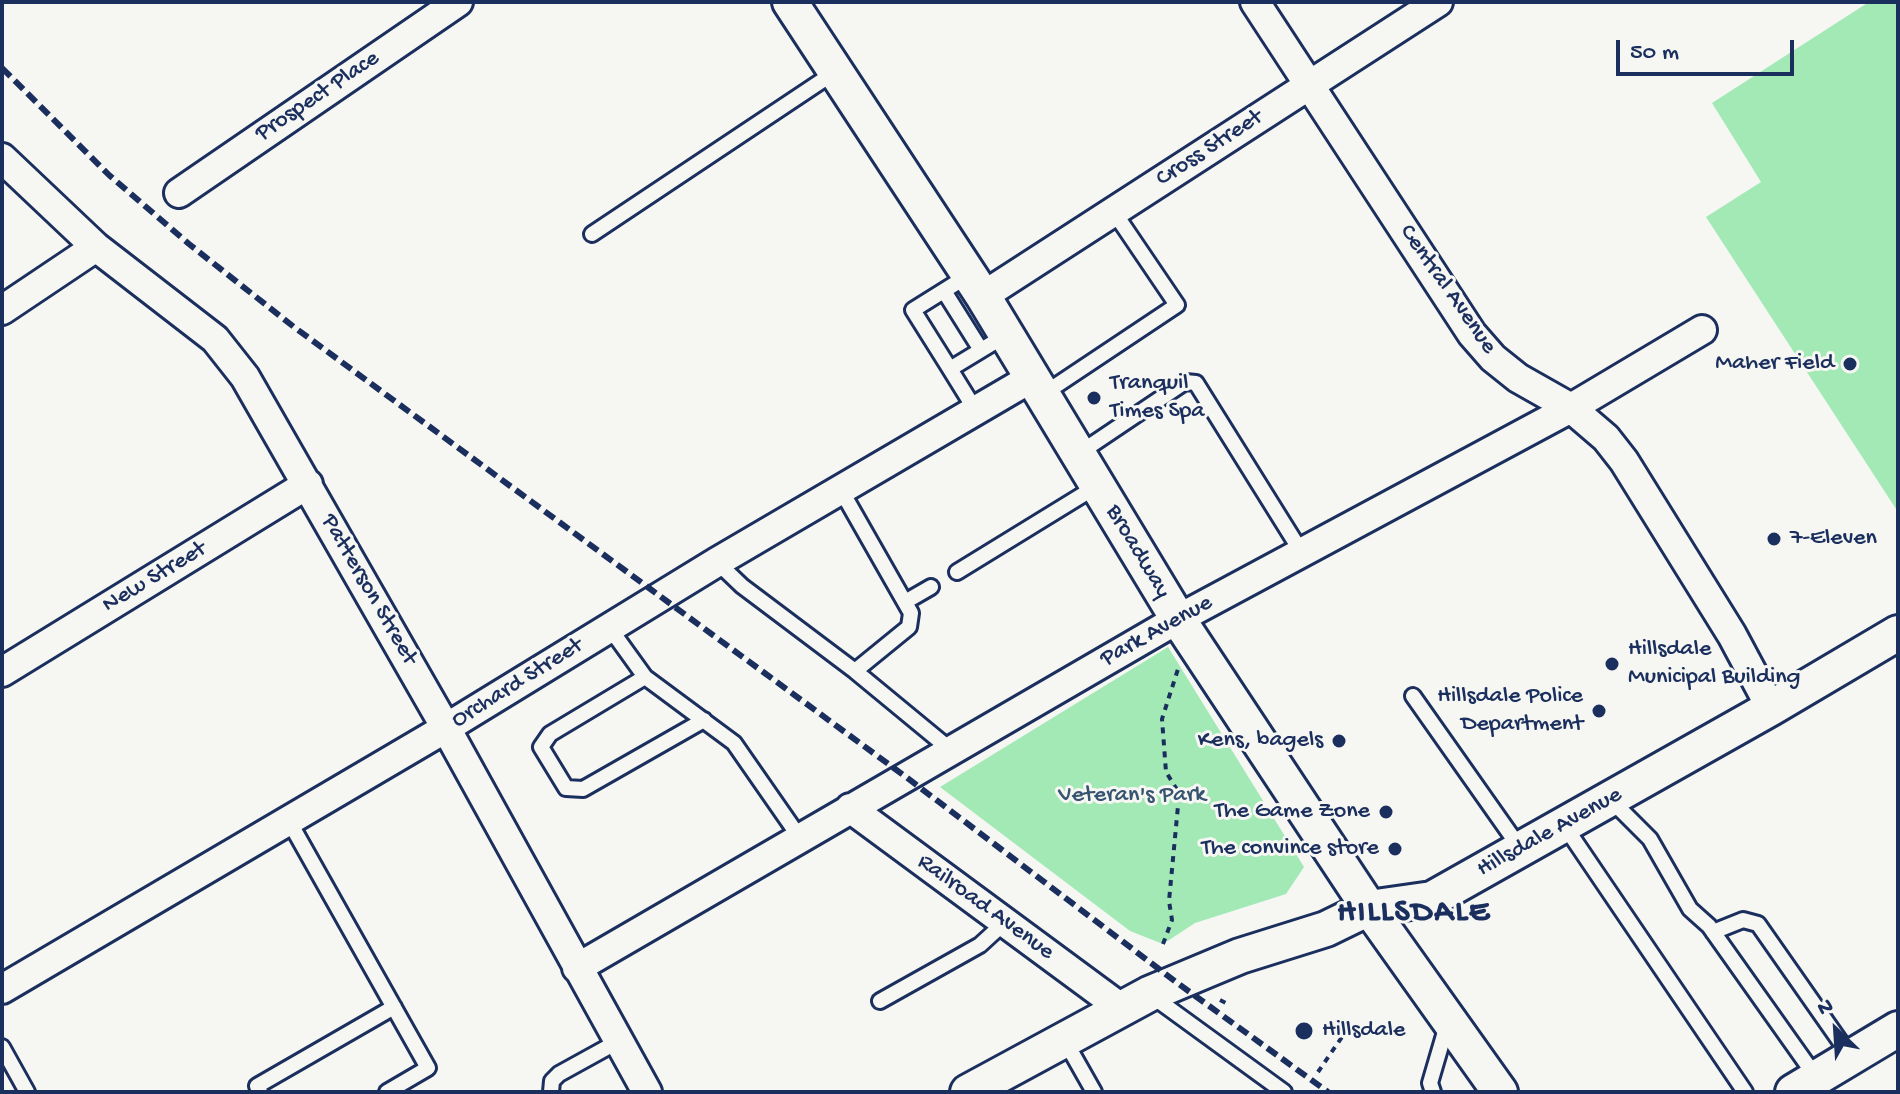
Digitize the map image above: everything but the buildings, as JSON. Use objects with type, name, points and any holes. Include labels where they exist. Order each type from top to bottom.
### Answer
[{"type":"street","name":"Prospect Place","points":[[179,193],[458,2]]},
{"type":"street","name":"Broadway","points":[[790,2],[835,71],[994,342],[1038,386],[1186,631],[1369,908],[1500,1092]]},
{"type":"street","name":"Central Avenue","points":[[1255,2],[1472,334],[1493,358],[1518,378],[1571,408],[1606,438],[1631,472],[1732,635],[1771,708]]},
{"type":"street","name":"Cross Street","points":[[965,288],[1114,212],[1438,2]]},
{"type":"street","name":"Patterson Street","points":[[2,158],[96,247],[215,339],[245,377],[446,728],[647,1092]]},
{"type":"street","points":[[2,310],[96,247]]},
{"type":"street","name":"Park Avenue","points":[[577,968],[952,751],[1186,631],[1302,553],[1571,408],[1702,330]]},
{"type":"street","name":"Orchard Street","points":[[2,989],[976,411],[1038,386]]},
{"type":"street","name":"New Street","points":[[2,672],[308,484]]},
{"type":"street","name":"Hillsdale Avenue","points":[[968,1092],[1135,1001],[1240,956],[1326,929],[1369,908],[1432,899],[1898,633]]},
{"type":"street","name":"Railroad Avenue","points":[[850,808],[1004,923],[1135,1001]]},
{"type":"street","points":[[1805,1085],[1898,1029]]},
{"type":"lane","points":[[592,234],[835,71]]},
{"type":"lane","points":[[1038,386],[1177,305],[1114,212]]},
{"type":"lane","points":[[965,288],[913,310],[976,411]]},
{"type":"lane","points":[[950,369],[994,342]]},
{"type":"lane","points":[[1078,454],[1185,382],[1196,383],[1302,553]]},
{"type":"lane","points":[[957,572],[1097,486]]},
{"type":"lane","points":[[841,490],[911,613],[909,627],[855,671]]},
{"type":"lane","points":[[717,562],[742,586],[855,671],[952,751]]},
{"type":"lane","points":[[905,602],[931,587]]},
{"type":"lane","points":[[609,627],[645,677],[734,743],[800,838]]},
{"type":"lane","points":[[645,677],[550,734],[541,747],[566,788],[583,789],[704,720]]},
{"type":"lane","points":[[1413,696],[1520,849]]},
{"type":"lane","points":[[1611,799],[1650,839],[1690,909],[1713,932],[1805,1085]]},
{"type":"lane","points":[[289,821],[428,1068],[387,1092]]},
{"type":"lane","points":[[1564,825],[1745,1092]]},
{"type":"lane","points":[[1713,932],[1743,920],[1758,924],[1851,1057]]},
{"type":"lane","points":[[880,1001],[980,945],[1004,923]]},
{"type":"lane","points":[[1135,1001],[1284,1092]]},
{"type":"lane","points":[[260,1092],[257,1086],[394,1007]]},
{"type":"lane","points":[[1433,1092],[1430,1083],[1448,1020]]},
{"type":"lane","points":[[1063,1039],[1094,1092]]},
{"type":"lane","points":[[551,1092],[552,1081],[559,1074],[617,1042]]},
{"type":"lane","points":[[2,1047],[27,1092]]},
{"type":"path","points":[[1163,944],[1172,920],[1169,901],[1178,806],[1176,788],[1166,772],[1162,719],[1186,631]]},
{"type":"path","points":[[1220,1000],[1226,1003]]},
{"type":"path","points":[[1318,1072],[1344,1034]]},
{"type":"green space","name":"Maher Field","points":[[1869,2],[1898,2],[1898,512],[1706,217],[1761,182],[1712,103]]},
{"type":"green space","name":"Veteran's Park","points":[[1168,647],[1304,867],[1286,894],[1195,923],[1163,944],[1130,931],[940,787]]},
{"type":"railway","points":[[2,68],[109,175],[189,244],[294,327],[1328,1092]]},
{"type":"place","name":"Maher Field","points":[[1850,364]]},
{"type":"place","name":"Tranquil Times Spa","points":[[1094,398]]},
{"type":"place","name":"7-Eleven","points":[[1774,539]]},
{"type":"place","name":"Hillsdale Municipal Building","points":[[1612,664]]},
{"type":"place","name":"Hillsdale Police Department","points":[[1599,711]]},
{"type":"place","name":"Kens, bagels","points":[[1339,741]]},
{"type":"place","name":"The Game Zone","points":[[1386,812]]},
{"type":"place","name":"The convince store","points":[[1395,849]]},
{"type":"place","name":"Hillsdale","points":[[1304,1031]]},
{"type":"district","name":"HILLSDALE","points":[[1414,914]]}]
